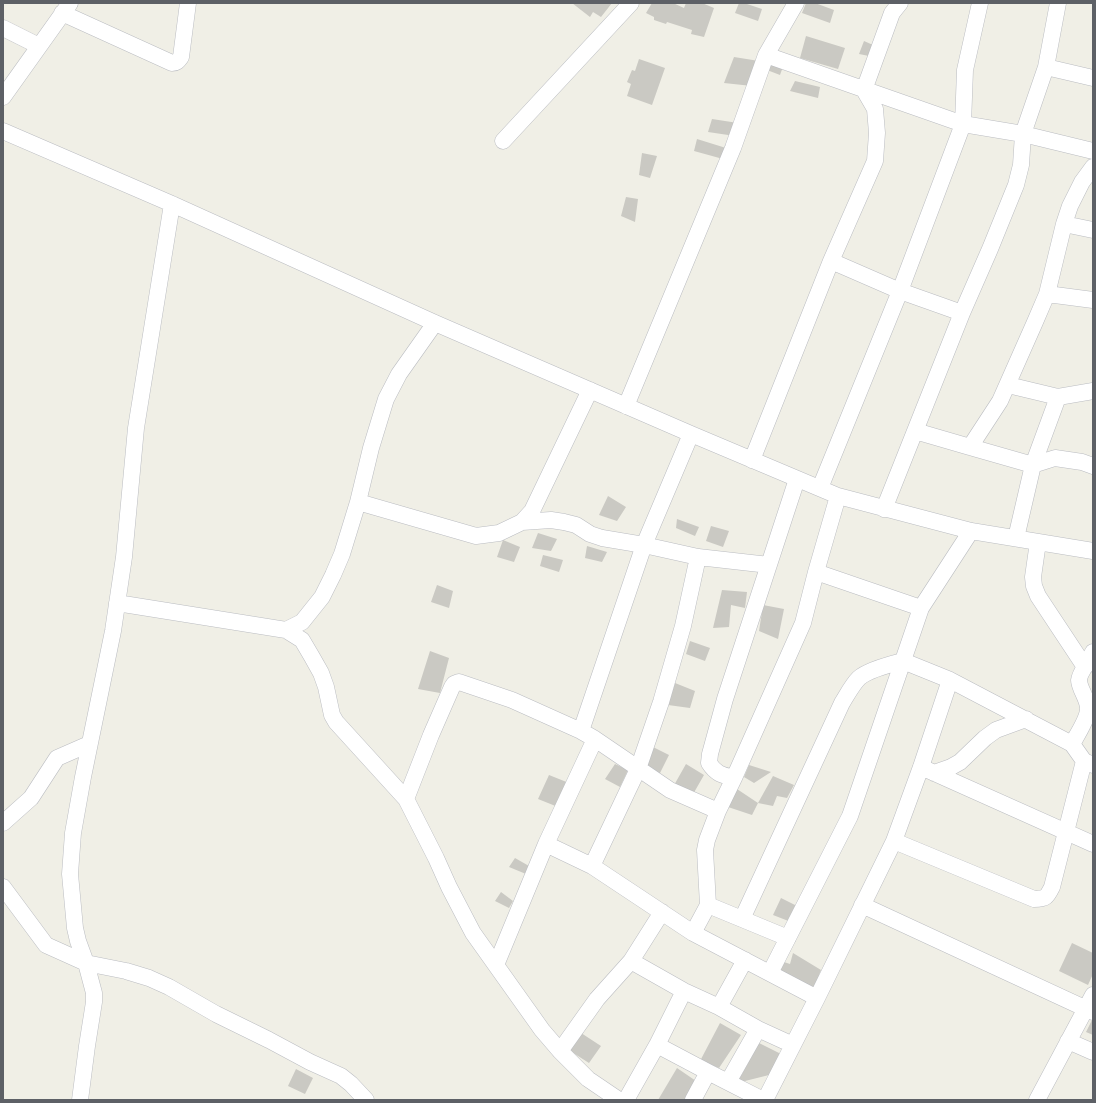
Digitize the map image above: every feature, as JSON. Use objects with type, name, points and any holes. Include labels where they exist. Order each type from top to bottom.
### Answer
[{"type":"street","points":[[3,97],[66,8],[172,63],[175,63],[181,57],[188,3]]},
{"type":"street","points":[[503,141],[631,3]]},
{"type":"street","points":[[626,406],[733,148],[766,55],[796,3]]},
{"type":"street","points":[[864,90],[892,13],[900,3]]},
{"type":"street","points":[[820,488],[900,291],[963,124],[965,70],[980,3]]},
{"type":"street","points":[[884,509],[962,313],[1016,185],[1021,165],[1023,134],[1046,67],[1058,3]]},
{"type":"street","points":[[3,28],[39,46]]},
{"type":"street","points":[[766,55],[963,124],[1023,134],[1093,151]]},
{"type":"street","points":[[1046,67],[1093,78]]},
{"type":"street","points":[[752,460],[830,261],[875,161],[877,133],[875,109],[864,90]]},
{"type":"street","points":[[3,131],[172,204],[434,323],[838,496],[972,531],[1093,551]]},
{"type":"street","points":[[970,447],[1000,401],[1008,385],[1047,294],[1064,224],[1070,206],[1082,182],[1093,167]]},
{"type":"street","points":[[80,1100],[94,1002],[92,985],[75,928],[70,874],[73,833],[117,603],[124,557],[136,428],[172,204]]},
{"type":"street","points":[[1064,224],[1093,230]]},
{"type":"street","points":[[830,261],[900,291],[962,313]]},
{"type":"street","points":[[1047,294],[1093,300]]},
{"type":"street","points":[[286,630],[302,622],[322,597],[333,575],[342,554],[358,502],[371,448],[386,399],[399,374],[434,323]]},
{"type":"street","points":[[1008,385],[1058,397],[1093,391]]},
{"type":"street","points":[[522,522],[532,510],[590,390]]},
{"type":"street","points":[[1016,538],[1033,465],[1058,397]]},
{"type":"street","points":[[915,432],[1033,465],[1055,458],[1082,462],[1093,466]]},
{"type":"street","points":[[496,965],[546,844],[588,735],[644,545],[691,434]]},
{"type":"street","points":[[734,778],[719,774],[709,763],[725,699],[797,479]]},
{"type":"street","points":[[693,932],[708,905],[705,850],[707,840],[718,811],[803,623],[838,496]]},
{"type":"street","points":[[358,502],[476,536],[499,533],[522,522],[551,520],[576,525],[590,534],[602,538],[644,545],[698,557],[769,565]]},
{"type":"street","points":[[770,973],[850,816],[921,608],[972,531]]},
{"type":"street","points":[[1038,542],[1032,577],[1034,586],[1038,596],[1085,667]]},
{"type":"street","points":[[592,866],[638,769],[661,702],[683,626],[698,557]]},
{"type":"street","points":[[816,572],[921,608]]},
{"type":"street","points":[[117,603],[286,630],[302,640],[321,673],[326,687],[332,715],[336,722],[406,799],[473,933],[542,1030],[560,1051],[588,1079],[619,1100]]},
{"type":"street","points":[[302,622],[302,640]]},
{"type":"street","points":[[1072,744],[1088,711],[1088,695],[1079,682],[1080,675],[1093,652]]},
{"type":"street","points":[[742,919],[842,704],[853,685],[860,677],[869,672],[903,660],[950,680],[1072,744],[1089,763],[1067,832],[1052,887],[1048,895],[1043,899],[1034,899],[894,840]]},
{"type":"street","points":[[657,1045],[764,1100],[817,998],[927,770],[950,680]]},
{"type":"street","points":[[406,799],[452,687],[459,682],[512,700],[588,735],[670,790],[718,811]]},
{"type":"street","points":[[927,770],[951,767],[960,762],[985,738],[996,730],[1026,719]]},
{"type":"street","points":[[3,823],[31,798],[57,758],[90,744]]},
{"type":"street","points":[[927,770],[1093,844]]},
{"type":"street","points":[[546,844],[592,866],[693,932],[817,998]]},
{"type":"street","points":[[3,887],[46,945],[86,964],[126,971],[149,978],[169,987],[216,1014],[310,1062],[341,1076],[366,1100]]},
{"type":"street","points":[[862,904],[1091,1005],[1068,1041],[1037,1100]]},
{"type":"street","points":[[708,905],[788,938]]},
{"type":"street","points":[[560,1051],[597,999],[630,961],[662,912]]},
{"type":"street","points":[[719,1007],[745,960]]},
{"type":"street","points":[[630,961],[684,991],[719,1007],[758,1029],[793,1045]]},
{"type":"street","points":[[626,1100],[657,1045],[684,991]]},
{"type":"street","points":[[728,1082],[758,1029]]},
{"type":"street","points":[[1068,1041],[1093,1052]]},
{"type":"street","points":[[693,1100],[708,1072]]},
{"type":"building","points":[[572,3],[612,3],[601,17],[593,12],[590,17]]},
{"type":"building","points":[[652,3],[673,3],[684,8],[686,3],[702,3],[714,8],[704,37],[691,34],[692,30],[667,22],[666,24],[654,20],[654,17],[646,13]]},
{"type":"building","points":[[739,3],[744,3],[762,9],[758,21],[735,13]]},
{"type":"building","points":[[806,3],[815,3],[834,10],[830,23],[802,13]]},
{"type":"building","points":[[806,36],[845,48],[838,69],[800,58]]},
{"type":"building","points":[[864,41],[873,45],[869,56],[859,54]]},
{"type":"building","points":[[734,57],[759,61],[752,86],[724,83]]},
{"type":"building","points":[[771,57],[785,61],[780,75],[767,70]]},
{"type":"building","points":[[639,59],[665,68],[652,105],[627,96],[631,84],[627,82],[632,70],[635,71]]},
{"type":"building","points":[[795,81],[820,87],[818,98],[790,91]]},
{"type":"building","points":[[712,119],[738,123],[735,136],[708,132]]},
{"type":"building","points":[[697,139],[726,148],[723,159],[694,151]]},
{"type":"building","points":[[642,153],[657,156],[650,178],[639,175]]},
{"type":"building","points":[[626,197],[638,199],[635,222],[621,216]]},
{"type":"building","points":[[608,496],[626,507],[617,521],[599,515]]},
{"type":"building","points":[[677,519],[699,527],[695,536],[676,528]]},
{"type":"building","points":[[711,526],[729,531],[723,547],[706,541]]},
{"type":"building","points":[[538,533],[557,539],[551,551],[532,548]]},
{"type":"building","points":[[503,540],[520,547],[514,562],[497,557]]},
{"type":"building","points":[[587,546],[607,552],[602,562],[585,558]]},
{"type":"building","points":[[543,555],[563,560],[559,572],[540,566]]},
{"type":"building","points":[[437,585],[453,591],[449,608],[431,602]]},
{"type":"building","points":[[722,590],[747,592],[745,608],[731,605],[729,627],[713,628]]},
{"type":"building","points":[[763,605],[784,609],[778,639],[759,631]]},
{"type":"building","points":[[690,641],[710,648],[705,661],[686,654]]},
{"type":"building","points":[[430,651],[449,658],[440,693],[418,689]]},
{"type":"building","points":[[675,683],[695,691],[690,708],[668,705]]},
{"type":"building","points":[[651,746],[669,755],[659,775],[645,768]]},
{"type":"building","points":[[615,764],[628,770],[620,787],[605,779]]},
{"type":"building","points":[[686,764],[704,775],[692,796],[673,787]]},
{"type":"building","points":[[749,765],[771,772],[754,783],[744,777]]},
{"type":"building","points":[[549,775],[569,783],[558,807],[538,799]]},
{"type":"building","points":[[773,776],[794,785],[787,798],[777,796],[773,806],[758,803]]},
{"type":"building","points":[[737,789],[758,803],[752,815],[728,807]]},
{"type":"building","points":[[515,858],[529,866],[526,874],[509,867]]},
{"type":"building","points":[[501,892],[513,901],[509,908],[495,901]]},
{"type":"building","points":[[781,898],[799,907],[791,922],[773,915]]},
{"type":"building","points":[[1072,943],[1093,953],[1093,974],[1088,985],[1059,971]]},
{"type":"building","points":[[793,953],[821,970],[813,991],[776,970],[781,961],[790,964]]},
{"type":"building","points":[[1093,1018],[1093,1035],[1086,1032]]},
{"type":"building","points":[[720,1023],[741,1035],[719,1068],[700,1061]]},
{"type":"building","points":[[578,1031],[601,1046],[589,1063],[567,1049]]},
{"type":"building","points":[[759,1043],[781,1054],[769,1075],[737,1083]]},
{"type":"building","points":[[677,1068],[696,1081],[685,1100],[658,1100]]},
{"type":"building","points":[[296,1069],[313,1078],[305,1094],[288,1086]]}]
